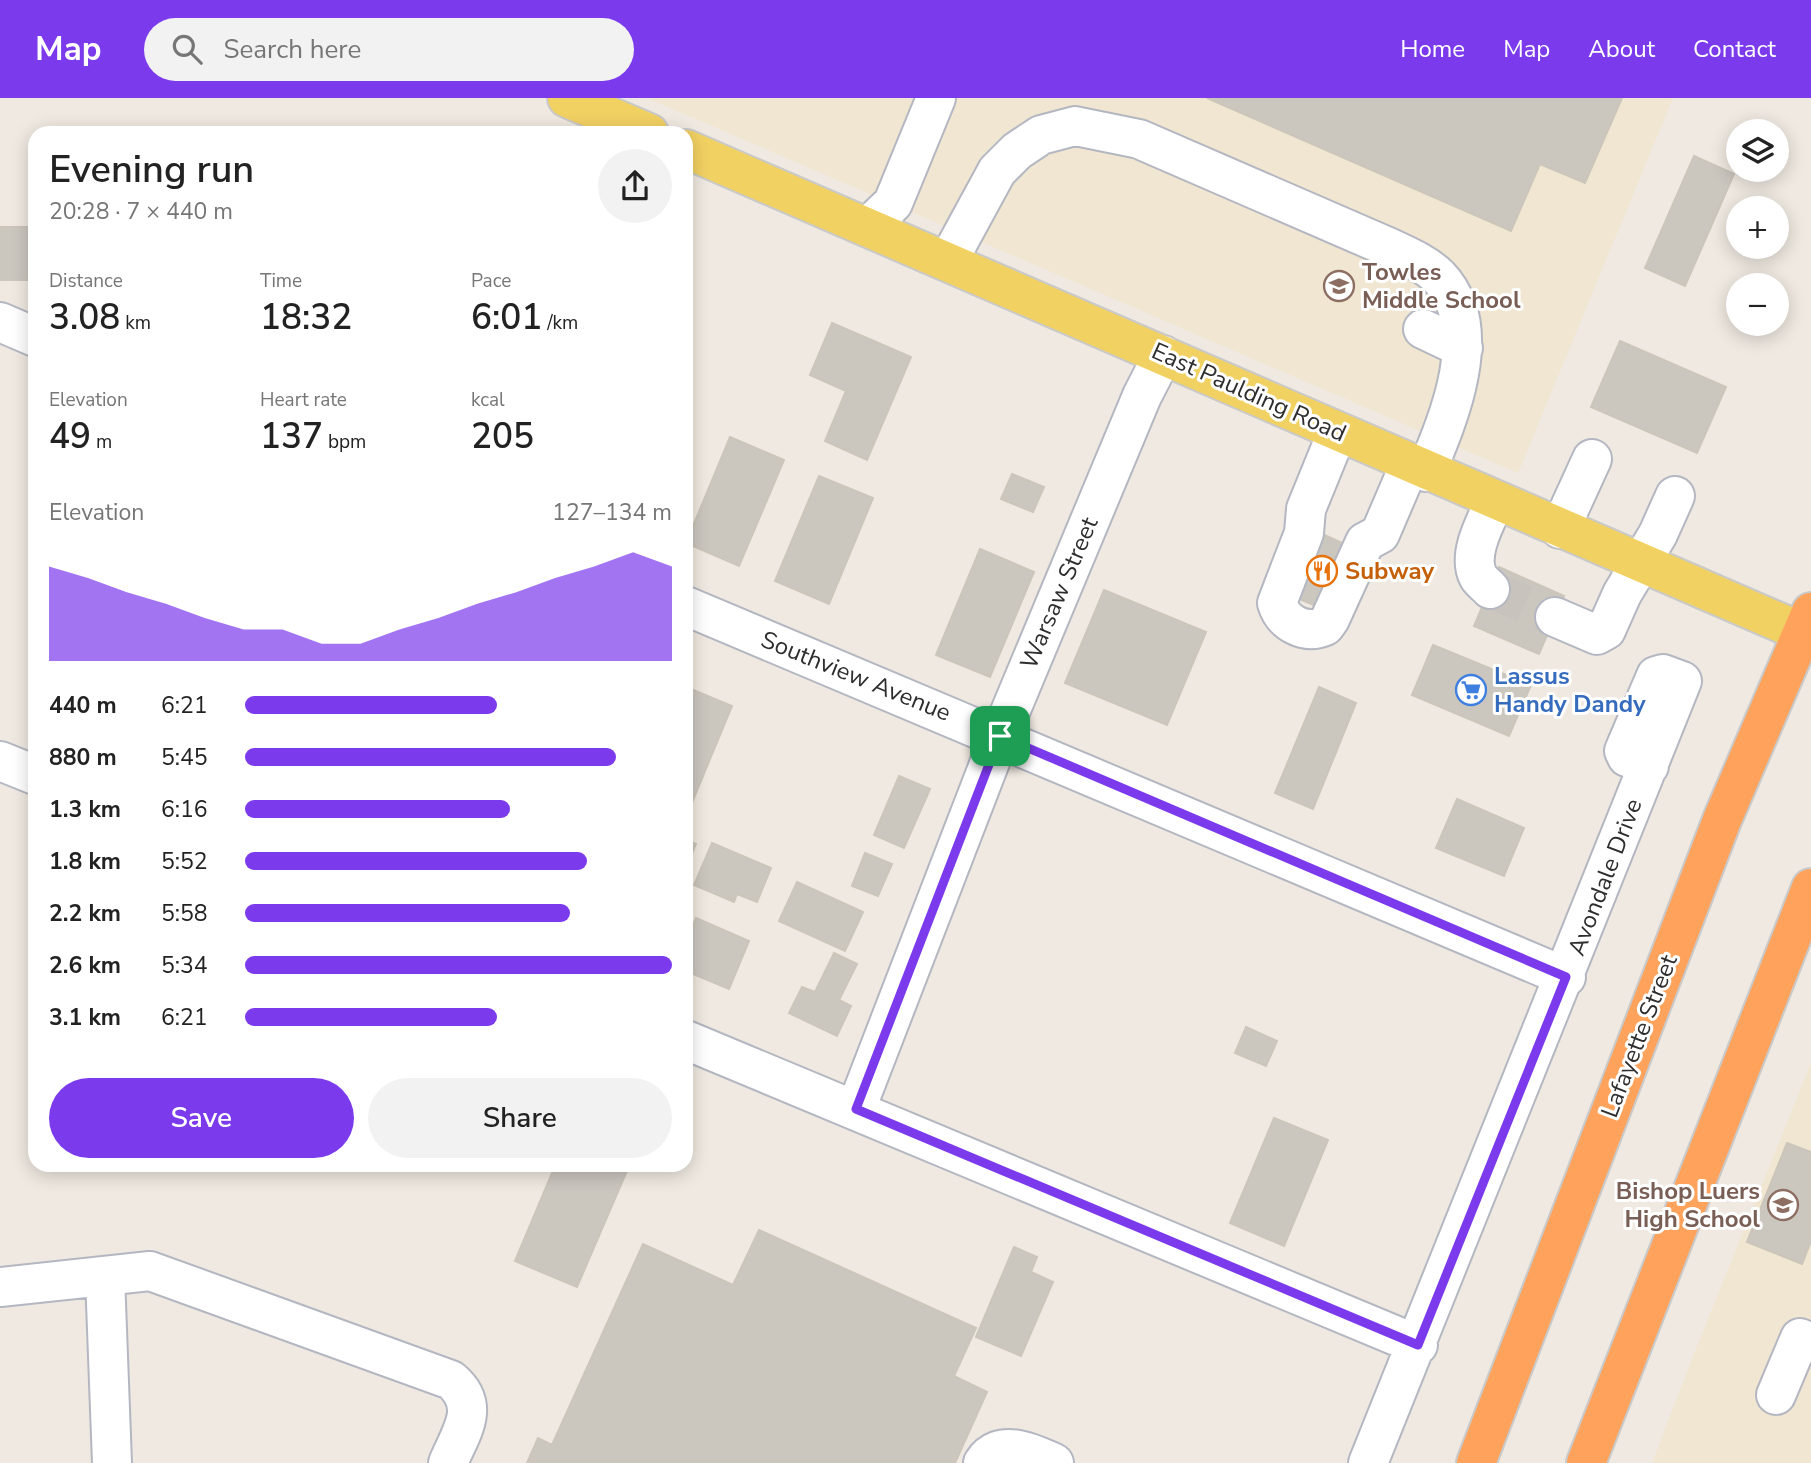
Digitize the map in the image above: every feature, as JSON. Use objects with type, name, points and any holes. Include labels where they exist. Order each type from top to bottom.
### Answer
[{"type":"highway","name":"Lafayette Street","points":[[1476,1463],[1722,820],[1808,627]]},
{"type":"highway","points":[[1586,1463],[1811,888]]},
{"type":"main road","points":[[567,98],[633,126]]},
{"type":"main road","name":"East Paulding Road","points":[[693,152],[1640,564],[1808,627]]},
{"type":"street","points":[[868,227],[893,202],[936,98]]},
{"type":"street","points":[[948,261],[997,171],[1030,155],[1041,135],[1075,126],[1139,139],[1388,247],[1416,260],[1439,278],[1453,300],[1463,348],[1459,377],[1445,427],[1380,534],[1365,542],[1330,619],[1317,630],[1306,630],[1280,614],[1276,603],[1304,533],[1306,509],[1337,433]]},
{"type":"street","points":[[0,323],[28,334]]},
{"type":"street","points":[[1423,329],[1463,348]]},
{"type":"street","name":"Warsaw Street","points":[[856,1109],[1000,736],[1142,396],[1163,355]]},
{"type":"street","points":[[1560,529],[1592,459]]},
{"type":"street","points":[[1555,617],[1597,635],[1606,630],[1622,594],[1675,496]]},
{"type":"street","points":[[1490,589],[1478,576],[1476,554],[1481,532],[1495,501]]},
{"type":"street","name":"Southview Avenue","points":[[693,609],[1000,736],[1566,977]]},
{"type":"street","name":"Avondale Drive","points":[[1368,1463],[1566,977],[1682,681]]},
{"type":"street","points":[[0,761],[28,772]]},
{"type":"street","points":[[693,1043],[1418,1345]]},
{"type":"street","points":[[0,1287],[150,1271],[451,1380],[464,1391],[468,1415],[448,1463]]},
{"type":"street","points":[[105,1276],[112,1463]]},
{"type":"street","points":[[1776,1395],[1800,1338],[1811,1343]]},
{"type":"street","points":[[983,1463],[988,1455],[1001,1448],[1030,1452],[1054,1463]]},
{"type":"shaded area","name":"Towles Middle School","points":[[647,98],[1673,98],[1518,473]]},
{"type":"shaded area","name":"Bishop Luers High School","points":[[1811,1063],[1811,1463],[1652,1463],[1697,1346]]},
{"type":"building","points":[[1207,98],[1622,98],[1585,183],[1540,164],[1511,231]]},
{"type":"building","points":[[1694,156],[1726,170],[1726,182],[1730,182],[1685,286],[1645,268]]},
{"type":"building","points":[[0,227],[28,227],[28,280],[0,280]]},
{"type":"building","points":[[832,323],[911,357],[867,460],[825,441],[846,391],[810,375]]},
{"type":"building","points":[[1620,341],[1726,387],[1697,453],[1591,407]]},
{"type":"building","points":[[730,437],[784,460],[739,566],[693,546],[693,526]]},
{"type":"building","points":[[1012,474],[1044,487],[1033,512],[1001,499]]},
{"type":"building","points":[[819,476],[873,498],[829,604],[775,581]]},
{"type":"building","name":"Subway","points":[[1318,532],[1353,548],[1325,610],[1290,595]]},
{"type":"building","points":[[980,549],[1034,572],[990,677],[936,655]]},
{"type":"building","name":"Lassus Handy Dandy","points":[[1499,567],[1564,596],[1539,654],[1474,626]]},
{"type":"building","points":[[1104,590],[1206,632],[1167,725],[1065,683]]},
{"type":"building","name":"Lassus Handy Dandy","points":[[1433,645],[1531,685],[1509,736],[1412,695]]},
{"type":"building","points":[[1319,687],[1356,703],[1313,809],[1275,793]]},
{"type":"building","points":[[693,690],[732,706],[693,800]]},
{"type":"building","points":[[899,776],[930,789],[904,848],[874,835]]},
{"type":"building","points":[[1457,799],[1524,828],[1504,876],[1436,848]]},
{"type":"building","points":[[712,843],[771,868],[757,902],[737,894],[734,902],[694,885]]},
{"type":"building","points":[[865,853],[892,864],[878,896],[852,886]]},
{"type":"building","points":[[797,882],[863,912],[845,951],[779,921]]},
{"type":"building","points":[[696,918],[749,941],[729,989],[693,974],[693,925]]},
{"type":"building","points":[[834,953],[857,964],[839,1000],[851,1006],[837,1036],[789,1013],[802,987],[815,992]]},
{"type":"building","points":[[1246,1027],[1277,1041],[1266,1066],[1235,1053]]},
{"type":"building","points":[[1274,1118],[1328,1140],[1284,1246],[1230,1223]]},
{"type":"building","points":[[1787,1143],[1811,1152],[1811,1241],[1802,1264],[1747,1242]]},
{"type":"building","points":[[552,1172],[626,1172],[577,1287],[515,1261]]},
{"type":"building","points":[[759,1230],[976,1328],[954,1376],[987,1392],[955,1463],[527,1463],[538,1438],[552,1445],[643,1244],[733,1285]]},
{"type":"building","points":[[1014,1247],[1037,1257],[1031,1272],[1053,1282],[1021,1356],[976,1337]]},
{"type":"tunnel","points":[[1490,589],[1555,617]]},
{"type":"place","name":"Towles Middle School","points":[[1339,286]]},
{"type":"place","name":"Subway","points":[[1322,571]]},
{"type":"place","name":"Lassus Handy Dandy","points":[[1471,690]]},
{"type":"place","name":"Bishop Luers High School","points":[[1783,1205]]},
{"type":"route","points":[[1000,736],[1566,977],[1418,1345],[856,1109],[1000,736]]}]
